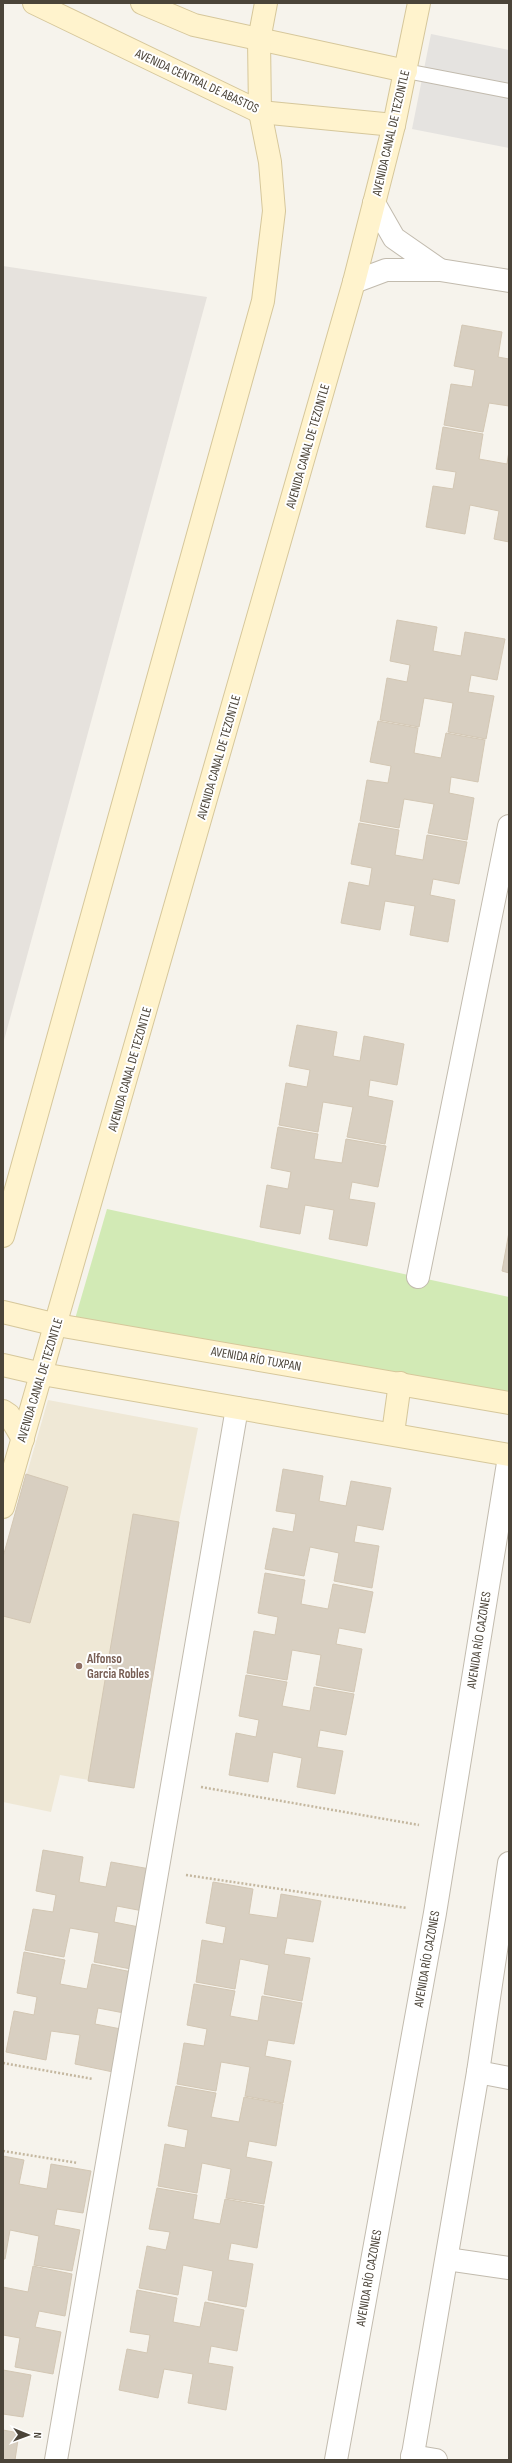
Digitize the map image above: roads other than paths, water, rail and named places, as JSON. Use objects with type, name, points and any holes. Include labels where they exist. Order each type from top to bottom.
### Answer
[{"type":"main road","name":"AVENIDA CENTRAL DE ABASTOS","points":[[34,3],[260,112],[394,125]]},
{"type":"main road","points":[[142,3],[194,25],[406,71]]},
{"type":"main road","points":[[3,1236],[263,301],[274,211],[270,162],[260,112],[259,40],[266,3]]},
{"type":"main road","name":"AVENIDA CANAL DE TEZONTLE","points":[[3,1507],[57,1324],[354,282],[394,125],[419,3]]},
{"type":"main road","name":"AVENIDA RÍO TUXPAN","points":[[3,1312],[57,1324],[509,1403]]},
{"type":"main road","points":[[3,1365],[42,1374],[237,1408],[393,1433],[509,1456]]},
{"type":"main road","points":[[393,1433],[400,1383]]},
{"type":"main road","points":[[3,1411],[9,1415],[22,1439]]},
{"type":"street","points":[[374,203],[394,238],[440,270]]},
{"type":"street","points":[[354,282],[386,270],[440,270],[509,281]]},
{"type":"street","points":[[418,1277],[509,826]]},
{"type":"street","points":[[56,2460],[237,1408]]},
{"type":"street","name":"AVENIDA RÍO CAZONES","points":[[336,2460],[435,1913],[509,1456]]},
{"type":"street","points":[[436,2460],[412,2458],[478,2072],[508,1870]]},
{"type":"street","points":[[478,2072],[509,2078]]},
{"type":"street","points":[[447,2259],[509,2268]]},
{"type":"lane","points":[[406,71],[509,91]]},
{"type":"place","name":"Alfonso Garcia Robles","points":[[79,1666]]}]
